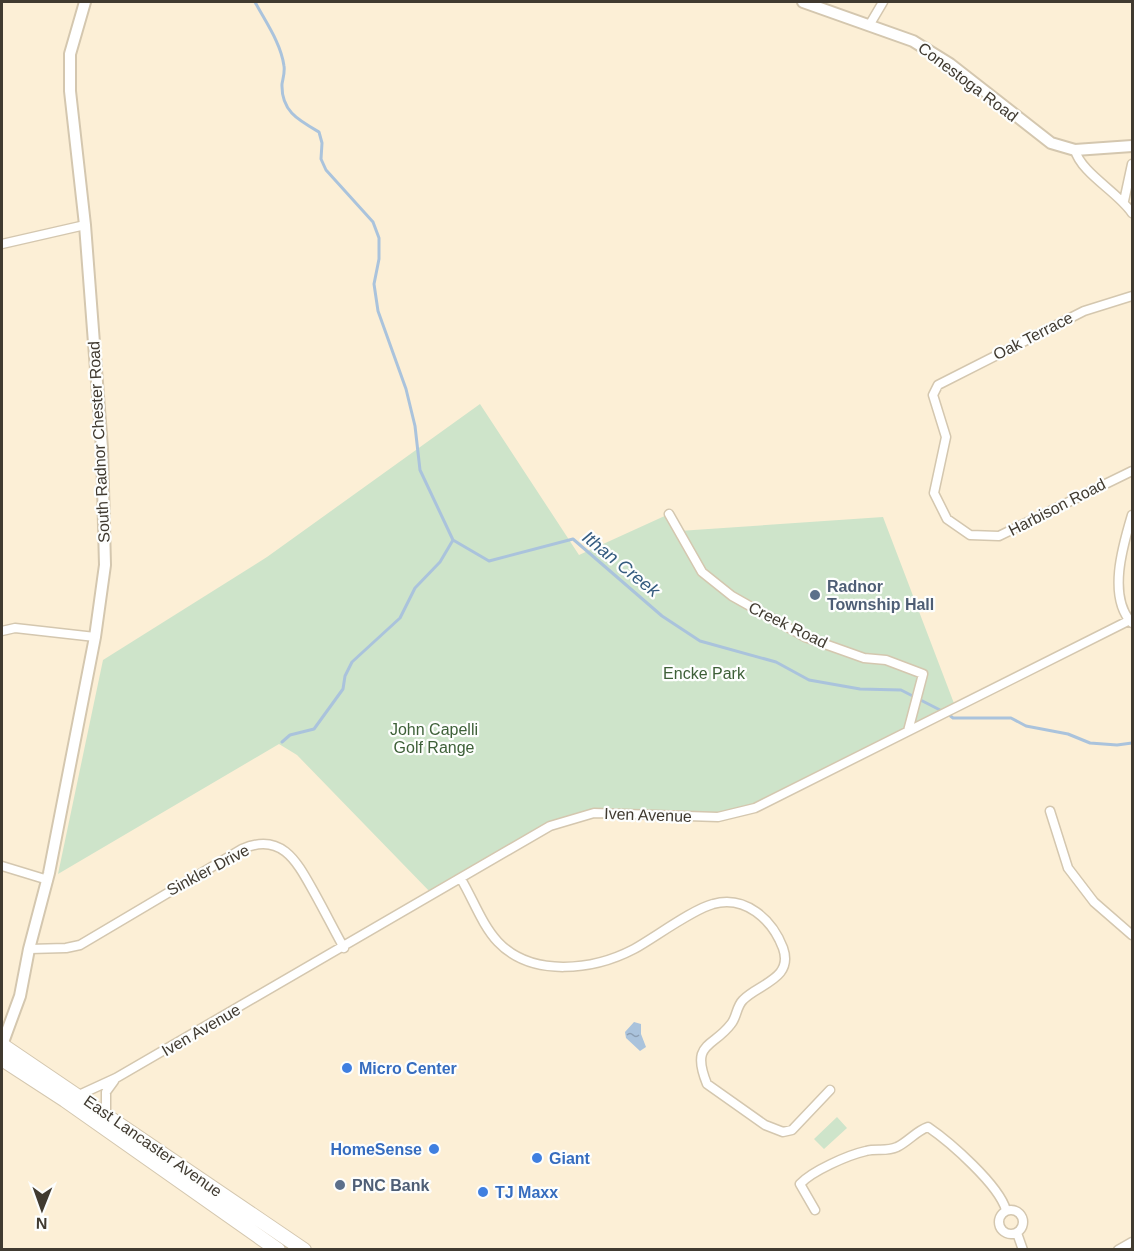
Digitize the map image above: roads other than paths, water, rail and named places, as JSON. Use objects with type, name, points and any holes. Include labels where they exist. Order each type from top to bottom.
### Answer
[{"type":"highway","name":"East Lancaster Avenue","points":[[2,1045],[106,1113],[304,1250]]},
{"type":"highway","name":"East Lancaster Avenue","points":[[2,1059],[65,1100],[278,1250]]},
{"type":"main road","name":"South Radnor Chester Road","points":[[2,1045],[20,996],[28,949],[48,880],[95,637],[105,553],[102,448],[85,225],[70,91],[70,54],[85,2]]},
{"type":"main road","name":"Conestoga Road","points":[[803,2],[913,41],[950,64],[1041,137],[1059,147],[1076,150],[1132,146]]},
{"type":"street","points":[[870,24],[883,2]]},
{"type":"street","points":[[1076,150],[1082,165],[1124,201],[1132,213]]},
{"type":"street","points":[[1124,201],[1132,164]]},
{"type":"street","points":[[2,244],[85,225]]},
{"type":"street","name":"Oak Terrace","points":[[938,385],[1084,311],[1132,296]]},
{"type":"street","name":"Harbison Road","points":[[938,385],[933,395],[946,437],[934,493],[946,519],[970,535],[999,536],[1132,471]]},
{"type":"street","name":"Creek Road","points":[[669,514],[702,572],[732,596],[805,637],[864,658],[886,660],[923,674],[908,731]]},
{"type":"street","points":[[1132,515],[1119,556],[1120,594],[1132,621]]},
{"type":"street","name":"Iven Avenue","points":[[79,1095],[116,1078],[344,948],[550,826],[594,813],[718,817],[755,808],[948,710],[1132,621]]},
{"type":"street","points":[[2,631],[15,628],[95,637]]},
{"type":"street","points":[[1050,811],[1068,868],[1094,902],[1132,935]]},
{"type":"street","name":"Sinkler Drive","points":[[28,949],[66,948],[80,945],[242,849],[264,843],[283,849],[299,865],[344,948]]},
{"type":"street","points":[[2,866],[48,880]]},
{"type":"street","points":[[462,879],[498,942],[524,961],[541,966],[580,965],[619,956],[713,904],[738,904],[757,912],[769,923],[783,948],[783,968],[774,980],[741,1001],[730,1025],[706,1045],[702,1055],[707,1083],[765,1125],[783,1132],[792,1130],[830,1090]]},
{"type":"street","points":[[106,1113],[106,1092],[116,1078]]},
{"type":"street","points":[[815,1210],[801,1184],[808,1175],[867,1150],[884,1151],[899,1146],[919,1130],[928,1127],[965,1157],[1002,1200],[1006,1210]]},
{"type":"street","points":[[1006,1210],[1015,1210],[1022,1216],[1023,1225],[1017,1233],[1008,1234],[1000,1228],[999,1217],[1006,1210]]},
{"type":"street","points":[[1017,1233],[1023,1250]]},
{"type":"street","points":[[1118,1250],[1132,1242]]},
{"type":"water","points":[[634,1022],[641,1024],[641,1034],[646,1047],[640,1051],[626,1038],[625,1032]]},
{"type":"waterway","name":"Ithan Creek","points":[[255,2],[282,57],[284,101],[292,114],[319,132],[322,143],[321,159],[326,170],[373,222],[379,238],[379,259],[374,284],[378,311],[406,389],[415,426],[420,470],[453,540],[489,561],[573,539],[662,616],[700,641],[776,662],[809,680],[860,689],[901,690],[942,711]]},
{"type":"waterway","points":[[282,742],[290,735],[314,729],[343,689],[345,676],[352,662],[400,618],[415,588],[440,562],[453,540]]},
{"type":"waterway","name":"Ithan Creek","points":[[948,714],[953,718],[1011,718],[1026,726],[1068,734],[1090,743],[1117,745],[1132,743]]},
{"type":"place","name":"Radnor Township Hall","points":[[815,595]]},
{"type":"place","name":"Micro Center","points":[[347,1068]]},
{"type":"place","name":"HomeSense","points":[[434,1149]]},
{"type":"place","name":"Giant","points":[[537,1158]]},
{"type":"place","name":"PNC Bank","points":[[340,1185]]},
{"type":"place","name":"TJ Maxx","points":[[483,1192]]},
{"type":"park label","name":"Encke Park","points":[[704,673]]},
{"type":"park label","name":"John Capelli Golf Range","points":[[434,738]]}]
